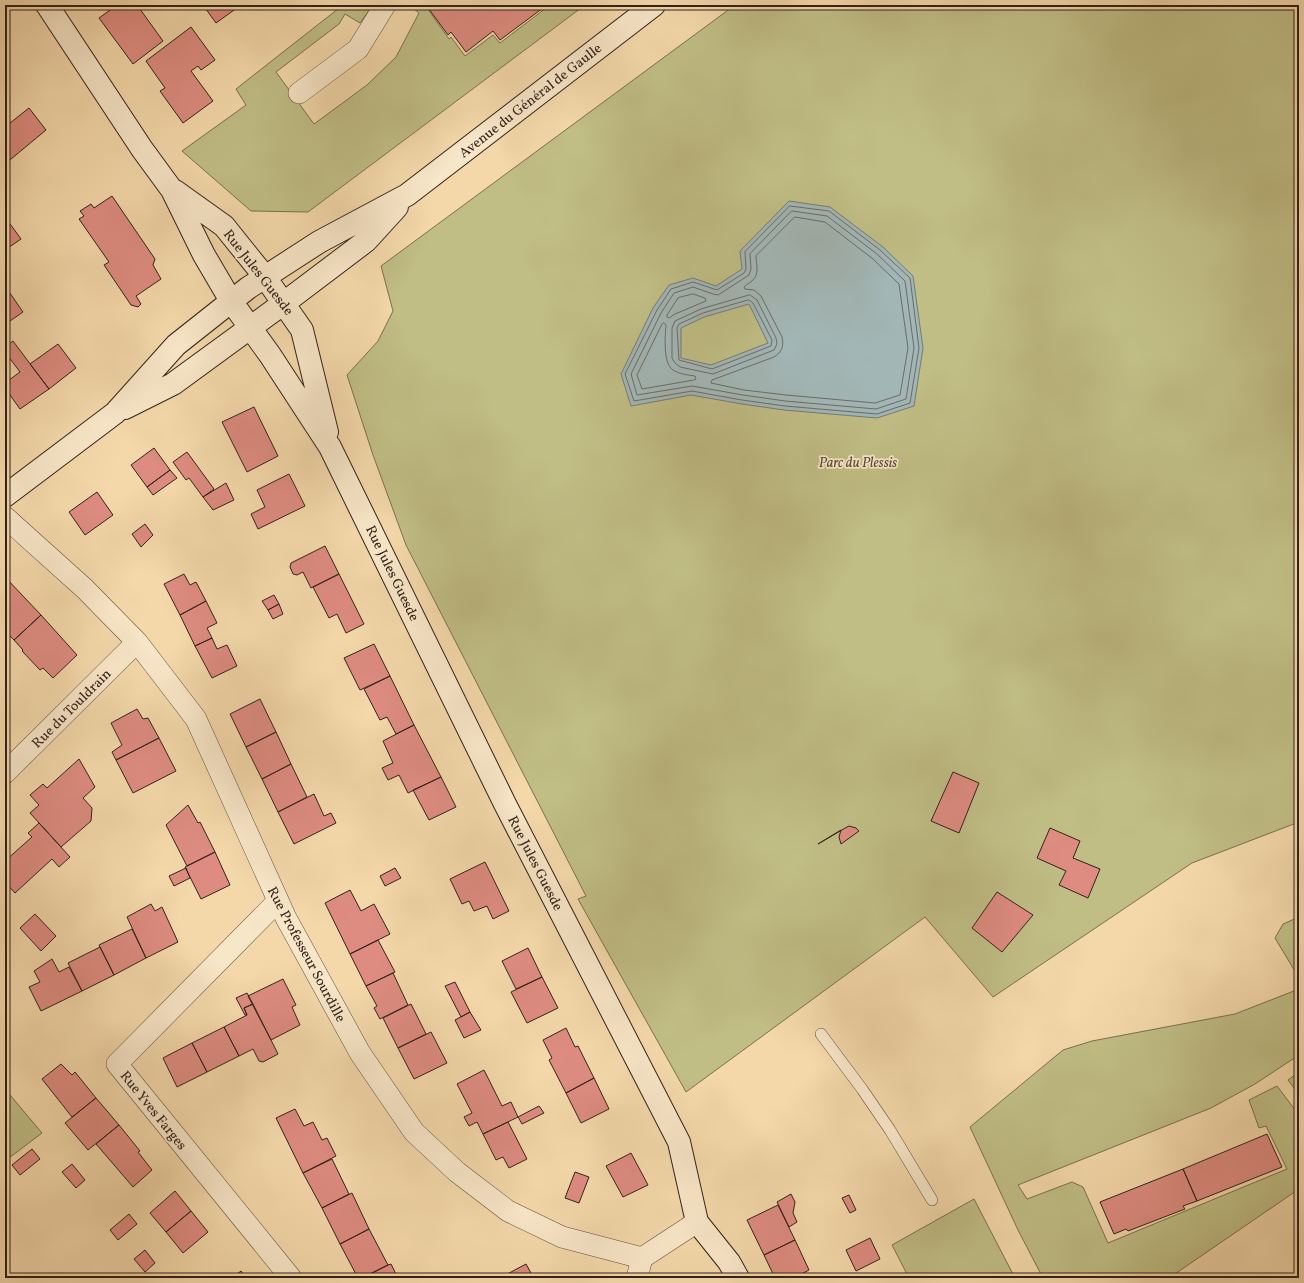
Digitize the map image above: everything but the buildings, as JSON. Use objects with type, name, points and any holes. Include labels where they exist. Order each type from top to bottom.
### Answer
[{"type":"street","name":"Rue Jules Guesde","points":[[47,5],[142,149],[172,190],[204,255],[231,301],[270,355],[330,447],[505,804],[679,1142],[697,1222],[730,1262],[738,1278]]},
{"type":"street","points":[[299,93],[358,49],[385,5]]},
{"type":"street","name":"Avenue du Général de Gaulle","points":[[115,413],[176,345],[231,301],[319,242],[407,195],[654,5]]},
{"type":"street","name":"Rue Jules Guesde","points":[[172,190],[224,226],[265,277],[302,330],[330,447]]},
{"type":"street","name":"Avenue du Général de Gaulle","points":[[115,413],[173,384],[284,303],[366,241],[407,195]]},
{"type":"street","points":[[5,496],[115,413]]},
{"type":"street","name":"Rue Professeur Sourdille","points":[[5,516],[85,589],[137,642],[196,719],[278,901],[360,1052],[414,1132],[457,1172],[508,1211],[562,1237],[642,1258]]},
{"type":"street","name":"Rue du Touldrain","points":[[5,773],[137,642]]},
{"type":"street","name":"Rue Yves Farges","points":[[278,901],[117,1064],[291,1278]]},
{"type":"street","points":[[637,1278],[642,1258],[697,1222]]},
{"type":"lane","points":[[821,1034],[890,1130],[932,1200]]},
{"type":"green space","points":[[343,5],[373,5],[360,23],[345,14],[339,24],[276,72],[314,124],[367,85],[396,57],[419,13],[409,5],[425,5],[449,39],[451,37],[465,56],[493,35],[500,43],[550,5],[585,5],[308,212],[251,211],[182,151],[246,105],[236,89]]},
{"type":"green space","name":"Parc du Plessis","points":[[735,5],[1299,5],[1299,822],[1192,863],[993,997],[925,917],[686,1092],[578,899],[586,896],[406,545],[373,455],[347,375],[378,341],[393,311],[381,266]]},
{"type":"green space","points":[[1299,917],[1299,978],[1275,938],[1283,924]]},
{"type":"green space","points":[[1299,989],[1299,1055],[1255,1084],[1211,1108],[1018,1185],[1027,1199],[1072,1182],[1083,1187],[1108,1243],[1287,1169],[1266,1126],[1259,1128],[1249,1100],[1277,1086],[1299,1115],[1299,1189],[1169,1278],[1043,1278],[1018,1230],[970,1127],[1063,1050],[1092,1041],[1235,1014]]},
{"type":"green space","points":[[1299,1072],[1299,1095],[1288,1080]]},
{"type":"green space","points":[[5,1089],[42,1133],[5,1161]]},
{"type":"green space","points":[[974,1199],[1015,1278],[909,1278],[892,1245]]},
{"type":"water","points":[[789,201],[830,207],[883,247],[913,276],[923,348],[914,406],[877,418],[784,410],[691,395],[631,406],[621,374],[653,308],[669,285],[693,278],[716,286],[742,269],[740,251]],"holes":[[[749,304],[768,343],[711,365],[681,358],[681,328],[704,317]]]}]
